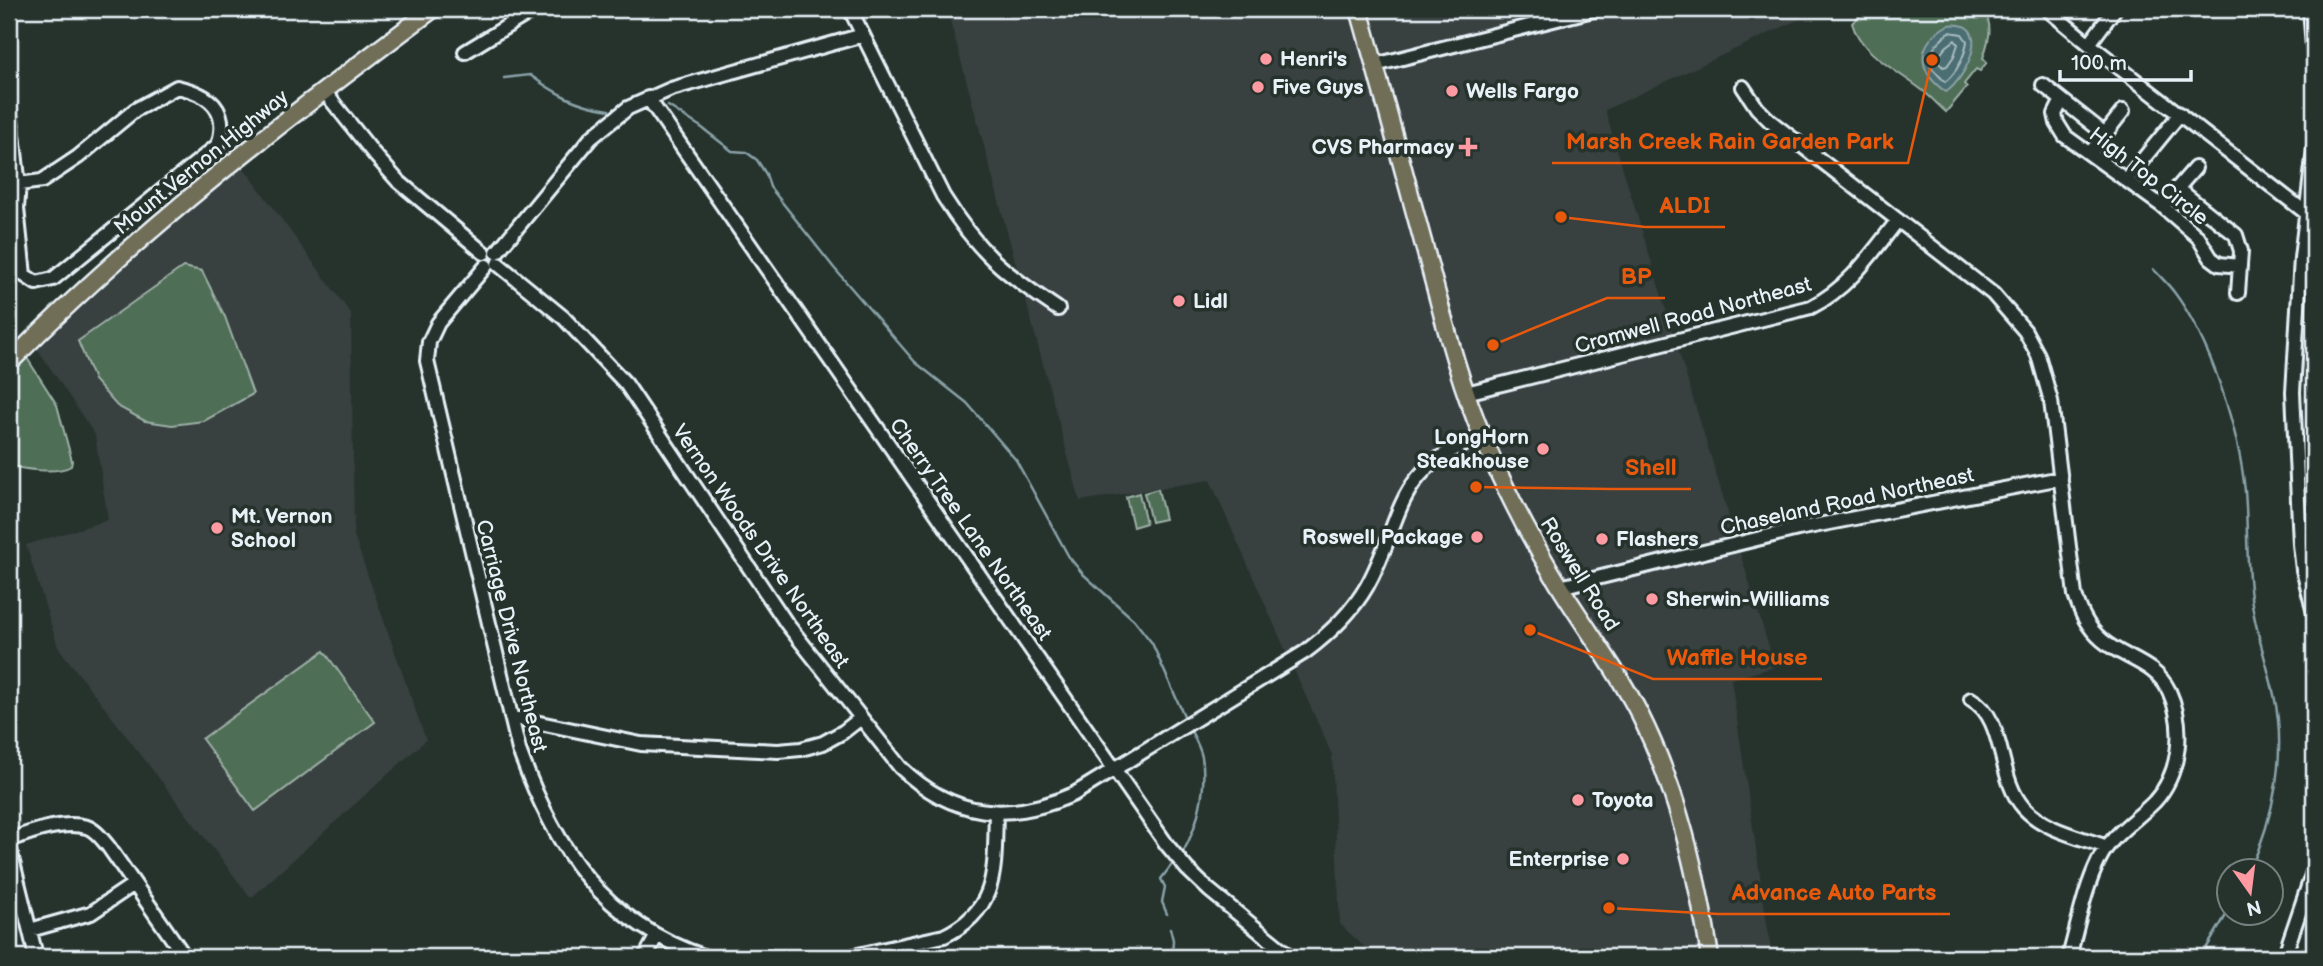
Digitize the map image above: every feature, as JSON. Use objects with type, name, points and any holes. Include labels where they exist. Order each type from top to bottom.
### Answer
[{"type":"main road","name":"Mount Vernon Highway","points":[[9,363],[119,257],[324,90],[433,9]]},
{"type":"main road","name":"Roswell Road","points":[[1359,9],[1441,312],[1466,393],[1483,437],[1524,525],[1560,587],[1616,672],[1640,714],[1660,758],[1692,859],[1710,957]]},
{"type":"street","points":[[465,52],[535,9]]},
{"type":"street","points":[[850,9],[943,195],[961,225],[979,248],[1000,268],[1058,309]]},
{"type":"street","points":[[1375,65],[1597,9]]},
{"type":"street","points":[[2047,9],[2310,215]]},
{"type":"street","points":[[2089,44],[2115,9]]},
{"type":"street","points":[[2310,9],[2314,59]]},
{"type":"street","name":"Carriage Drive Northeast","points":[[706,957],[656,937],[609,903],[587,880],[570,856],[528,775],[511,717],[427,361],[429,342],[438,323],[591,138],[615,117],[671,89],[863,36]]},
{"type":"street","points":[[2043,85],[2105,134]]},
{"type":"street","points":[[1743,87],[1770,121],[1993,294],[2025,331],[2038,355],[2047,383],[2075,595],[2081,614],[2090,629],[2104,642],[2144,664],[2159,676],[2170,694],[2177,722],[2177,757],[2167,784],[2155,801],[2107,847],[2099,860],[2069,957]]},
{"type":"street","points":[[9,108],[15,134],[11,147],[19,184],[18,208],[24,275],[36,283],[54,279],[218,145],[223,130],[219,110],[209,99],[194,91],[177,88],[135,110],[42,181],[19,184]]},
{"type":"street","name":"Vernon Woods Drive Northeast","points":[[324,90],[398,181],[565,318],[626,384],[787,624],[861,718],[900,767],[923,787],[956,803],[996,813],[1023,811],[1052,804],[1116,770],[1304,652],[1329,634],[1349,612],[1366,587],[1398,508],[1413,482],[1448,452],[1483,437]]},
{"type":"street","name":"Cherry Tree Lane Northeast","points":[[648,99],[1167,845],[1209,890],[1291,957]]},
{"type":"street","name":"High Top Circle","points":[[2062,100],[2055,114],[2057,124],[2065,136],[2091,152],[2162,206],[2198,237],[2211,258],[2219,264],[2240,266]]},
{"type":"street","points":[[2091,152],[2123,111]]},
{"type":"street","points":[[2126,180],[2180,114]]},
{"type":"street","points":[[2314,149],[2310,215],[2301,258],[2293,392],[2300,544],[2314,614]]},
{"type":"street","points":[[2162,206],[2195,168]]},
{"type":"street","points":[[2178,188],[2236,235],[2241,251],[2238,293]]},
{"type":"street","name":"Cromwell Road Northeast","points":[[1466,393],[1811,307],[1829,298],[1847,284],[1898,220]]},
{"type":"street","name":"Chaseland Road Northeast","points":[[1560,587],[1798,529],[2061,478]]},
{"type":"street","points":[[1971,699],[1982,705],[1989,715],[2008,783],[2024,808],[2047,824],[2107,847]]},
{"type":"street","points":[[511,717],[641,744],[778,751],[823,743],[861,718]]},
{"type":"street","points":[[849,957],[944,936],[971,919],[981,907],[992,883],[996,813]]},
{"type":"street","points":[[9,840],[65,825],[88,827],[108,846],[185,957]]},
{"type":"street","points":[[9,846],[36,956]]},
{"type":"street","points":[[2284,957],[2314,869]]},
{"type":"street","points":[[30,930],[91,913],[134,884]]},
{"type":"street","points":[[645,957],[656,937]]},
{"type":"shaded area","points":[[947,9],[1806,9],[1800,19],[1605,110],[1775,667],[1731,679],[1772,957],[1375,957],[1340,924],[1332,755],[1210,480],[1080,501]]},
{"type":"shaded area","name":"Mt. Vernon School","points":[[236,157],[351,314],[354,536],[426,740],[251,898],[58,647],[26,545],[108,520],[95,435],[35,345]]},
{"type":"green space","points":[[1907,9],[1983,9],[1986,15],[1989,33],[1983,58],[1987,62],[1980,71],[1976,69],[1964,84],[1967,87],[1946,112],[1922,90],[1872,53],[1856,34],[1852,23],[1860,15],[1888,15]]},
{"type":"green space","points":[[183,267],[202,271],[225,317],[253,394],[204,421],[172,425],[145,421],[117,406],[94,380],[78,341]]},
{"type":"green space","points":[[27,358],[57,405],[71,466],[58,470],[40,470],[9,465],[9,377]]},
{"type":"green space","points":[[1158,489],[1165,519],[1151,522],[1144,493]]},
{"type":"green space","points":[[1139,493],[1146,523],[1133,527],[1126,497]]},
{"type":"green space","points":[[324,651],[375,722],[255,811],[202,739]]},
{"type":"water","points":[[1948,25],[1962,26],[1970,31],[1973,40],[1968,64],[1946,92],[1929,75],[1923,58],[1930,41]]},
{"type":"waterway","points":[[504,78],[530,75],[567,98],[609,110]]},
{"type":"waterway","points":[[668,106],[732,151],[746,152],[757,160],[770,187],[834,268],[915,362],[967,403],[1016,460],[1069,557],[1083,574],[1134,620],[1152,643],[1185,718]]},
{"type":"waterway","points":[[2153,269],[2174,292],[2200,335],[2230,415],[2242,467],[2251,597],[2274,695],[2279,740],[2276,785],[2255,858]]},
{"type":"waterway","points":[[1182,854],[1197,819],[1203,782],[1202,757],[1191,731]]},
{"type":"waterway","points":[[1167,914],[1162,902],[1165,887],[1161,879],[1173,863]]},
{"type":"waterway","points":[[1170,928],[1173,940],[1172,957]]},
{"type":"waterway","points":[[2201,957],[2218,928]]},
{"type":"place","name":"Henri's","points":[[1266,59]]},
{"type":"place","name":"Marsh Creek Rain Garden Park","points":[[1932,60]]},
{"type":"place","name":"Five Guys","points":[[1258,87]]},
{"type":"place","name":"Wells Fargo","points":[[1452,91]]},
{"type":"place","name":"CVS Pharmacy","points":[[1468,147]]},
{"type":"place","name":"ALDI","points":[[1561,217]]},
{"type":"place","name":"Lidl","points":[[1179,301]]},
{"type":"place","name":"BP","points":[[1493,345]]},
{"type":"place","name":"LongHorn Steakhouse","points":[[1543,449]]},
{"type":"place","name":"Shell","points":[[1476,487]]},
{"type":"place","name":"Mt. Vernon School","points":[[217,528]]},
{"type":"place","name":"Roswell Package","points":[[1477,537]]},
{"type":"place","name":"Flashers","points":[[1602,539]]},
{"type":"place","name":"Sherwin-Williams","points":[[1652,599]]},
{"type":"place","name":"Waffle House","points":[[1530,630]]},
{"type":"place","name":"Toyota","points":[[1578,800]]},
{"type":"place","name":"Enterprise","points":[[1623,859]]},
{"type":"place","name":"Advance Auto Parts","points":[[1609,908]]}]
